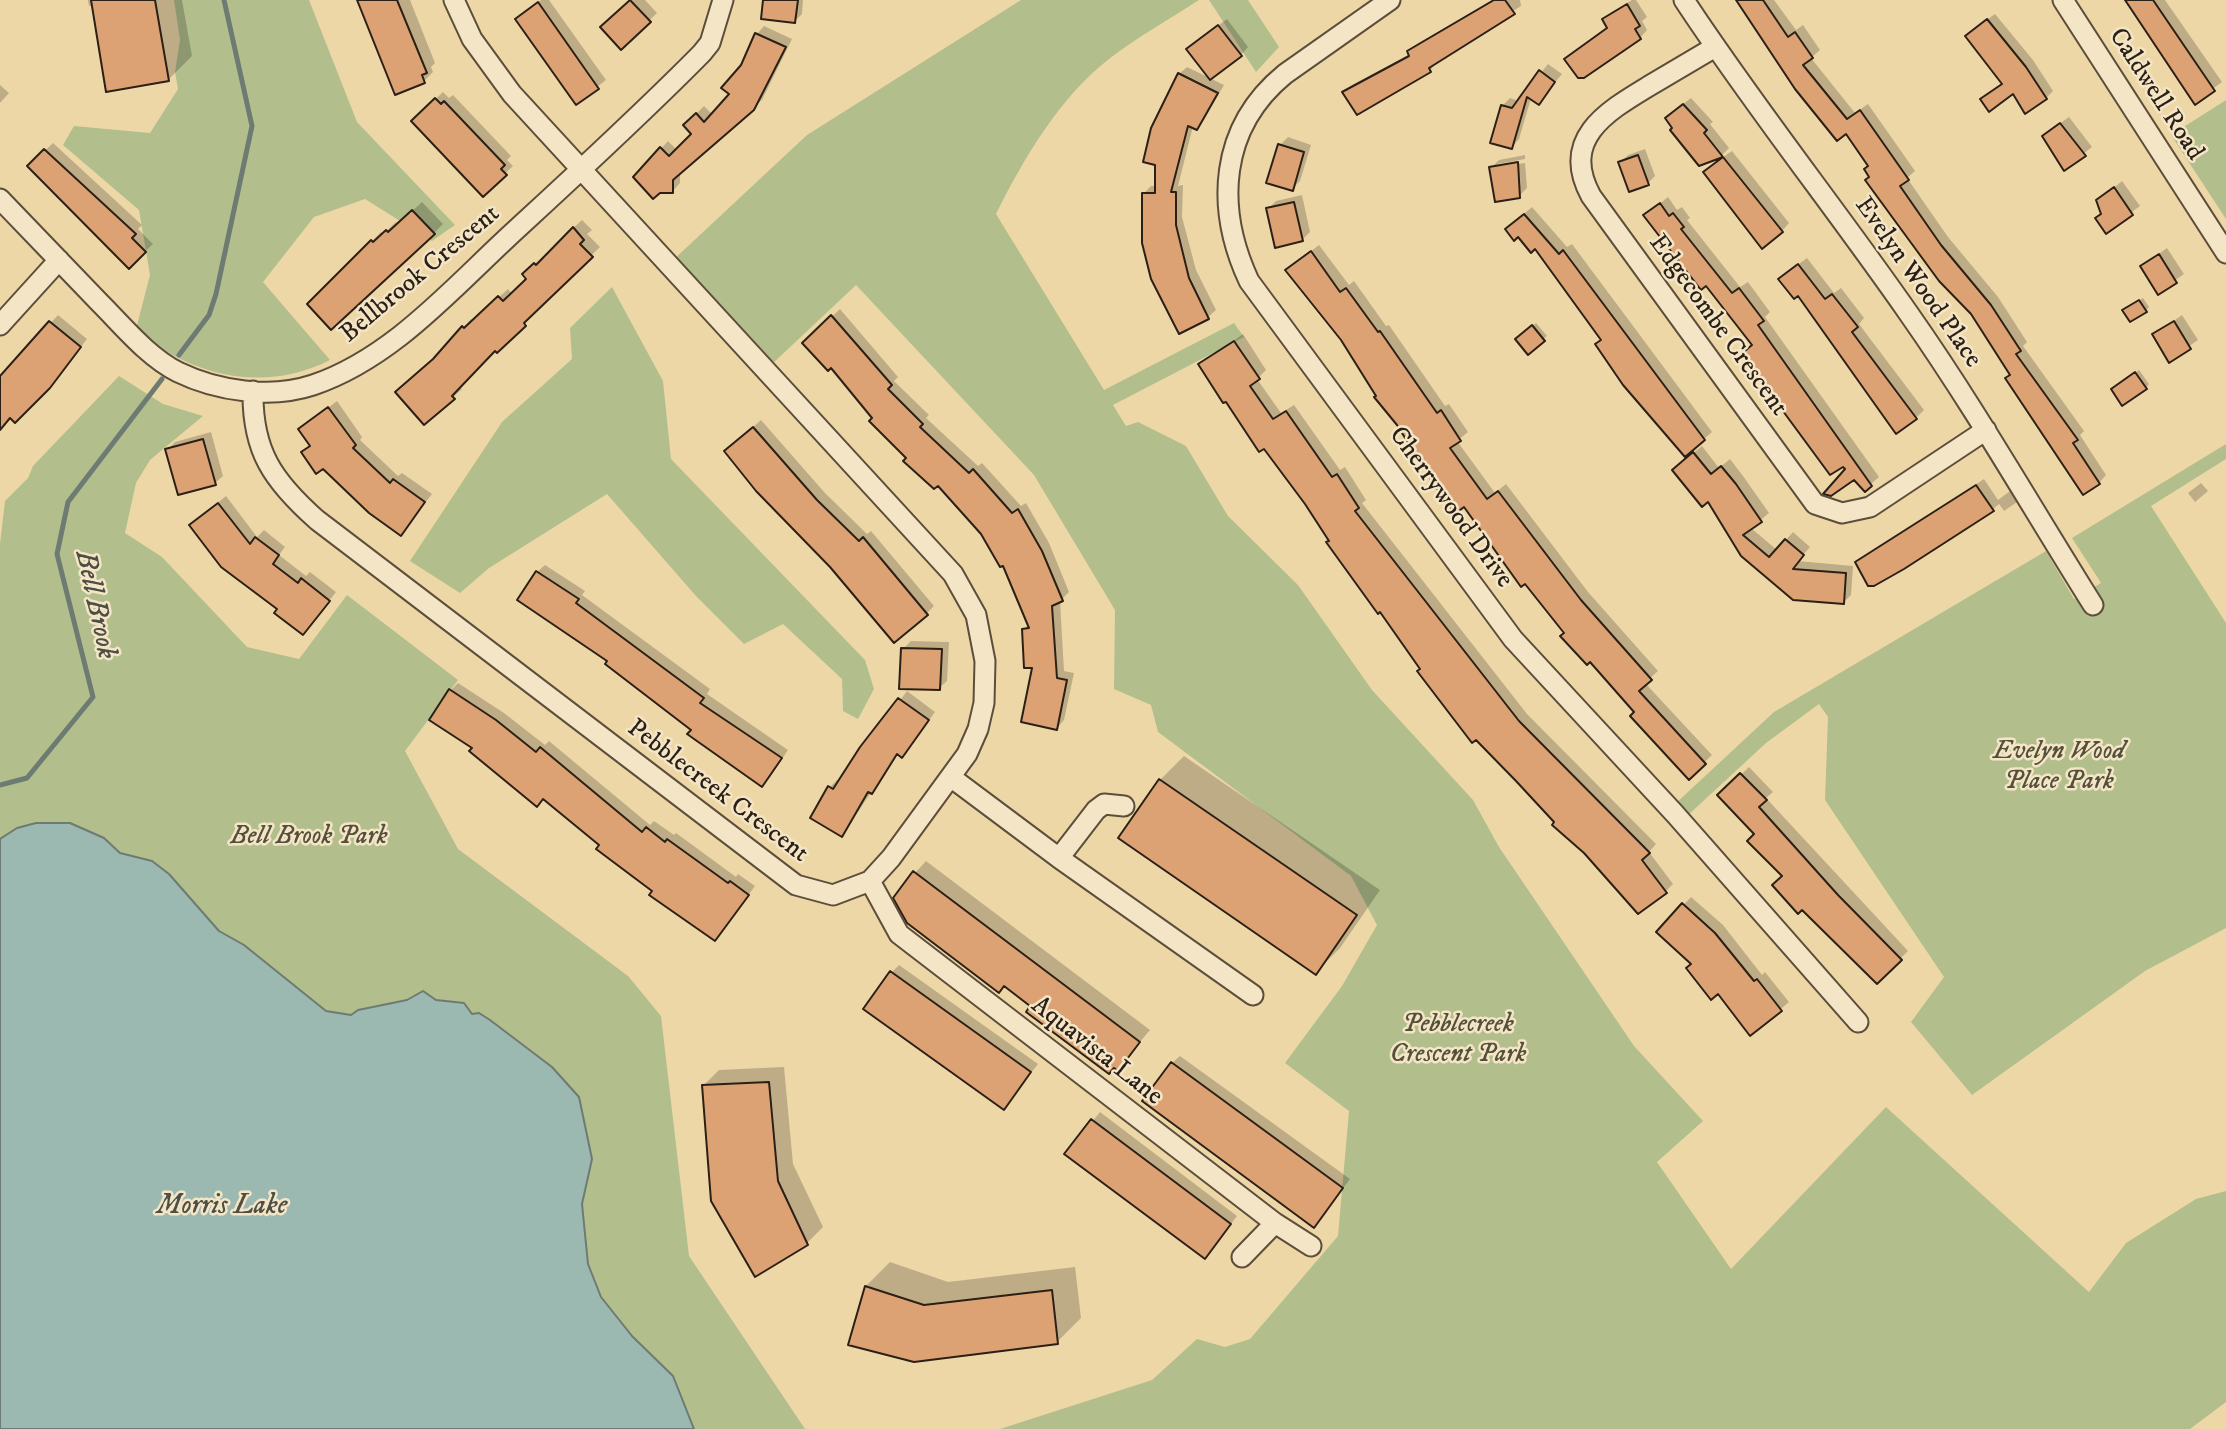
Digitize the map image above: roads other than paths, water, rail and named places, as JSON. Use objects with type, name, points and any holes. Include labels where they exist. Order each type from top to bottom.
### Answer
[{"type":"street","name":"Pebblecreek Crescent","points":[[253,390],[253,418],[265,461],[284,488],[317,520],[796,886],[833,895],[870,881],[891,858],[952,778],[978,729],[986,682],[976,615],[966,594],[938,554],[751,356],[583,168],[512,94],[472,38],[454,0]]},
{"type":"street","name":"Bellbrook Crescent","points":[[0,199],[145,348],[176,371],[220,387],[281,391],[310,386],[344,372],[379,352],[583,168],[702,53],[710,43],[723,0]]},
{"type":"street","name":"Cherrywood Drive","points":[[1390,0],[1285,74],[1269,87],[1253,109],[1230,164],[1227,192],[1229,225],[1240,263],[1249,281],[1513,639],[1675,814],[1858,1022]]},
{"type":"street","name":"Evelyn Wood Place","points":[[1685,0],[1715,47],[1910,315],[1986,430],[2093,605]]},
{"type":"street","name":"Caldwell Road","points":[[2063,0],[2226,253]]},
{"type":"street","name":"Edgecombe Crescent","points":[[1715,47],[1612,108],[1594,125],[1584,144],[1581,161],[1584,181],[1591,196],[1815,503],[1836,512],[1865,509],[1986,430]]},
{"type":"street","points":[[0,325],[59,260]]},
{"type":"street","points":[[952,778],[1059,858],[1254,995]]},
{"type":"street","points":[[1059,858],[1096,810],[1104,804],[1124,806]]},
{"type":"street","name":"Aquavista Lane","points":[[870,881],[899,934],[1275,1223],[1311,1246]]},
{"type":"street","points":[[1242,1257],[1275,1223]]},
{"type":"water","name":"Morris Lake","points":[[36,823],[70,823],[104,838],[120,853],[152,861],[169,874],[219,931],[244,945],[326,1011],[351,1015],[358,1010],[407,1000],[423,991],[436,1000],[464,1003],[472,1014],[479,1013],[490,1020],[552,1067],[579,1097],[592,1159],[582,1204],[588,1264],[601,1297],[632,1336],[673,1376],[694,1429],[0,1429],[0,839],[17,828]]},
{"type":"waterway","name":"Bell Brook","points":[[179,355],[209,315],[216,294],[252,126],[224,0]]},
{"type":"waterway","name":"Bell Brook","points":[[0,785],[27,778],[93,697],[57,554],[68,502],[162,379]]},
{"type":"park label","name":"Evelyn Wood Place Park","points":[[2059,768]]},
{"type":"park label","name":"Bell Brook Park","points":[[309,838]]},
{"type":"park label","name":"Pebblecreek Crescent Park","points":[[1458,1041]]}]
